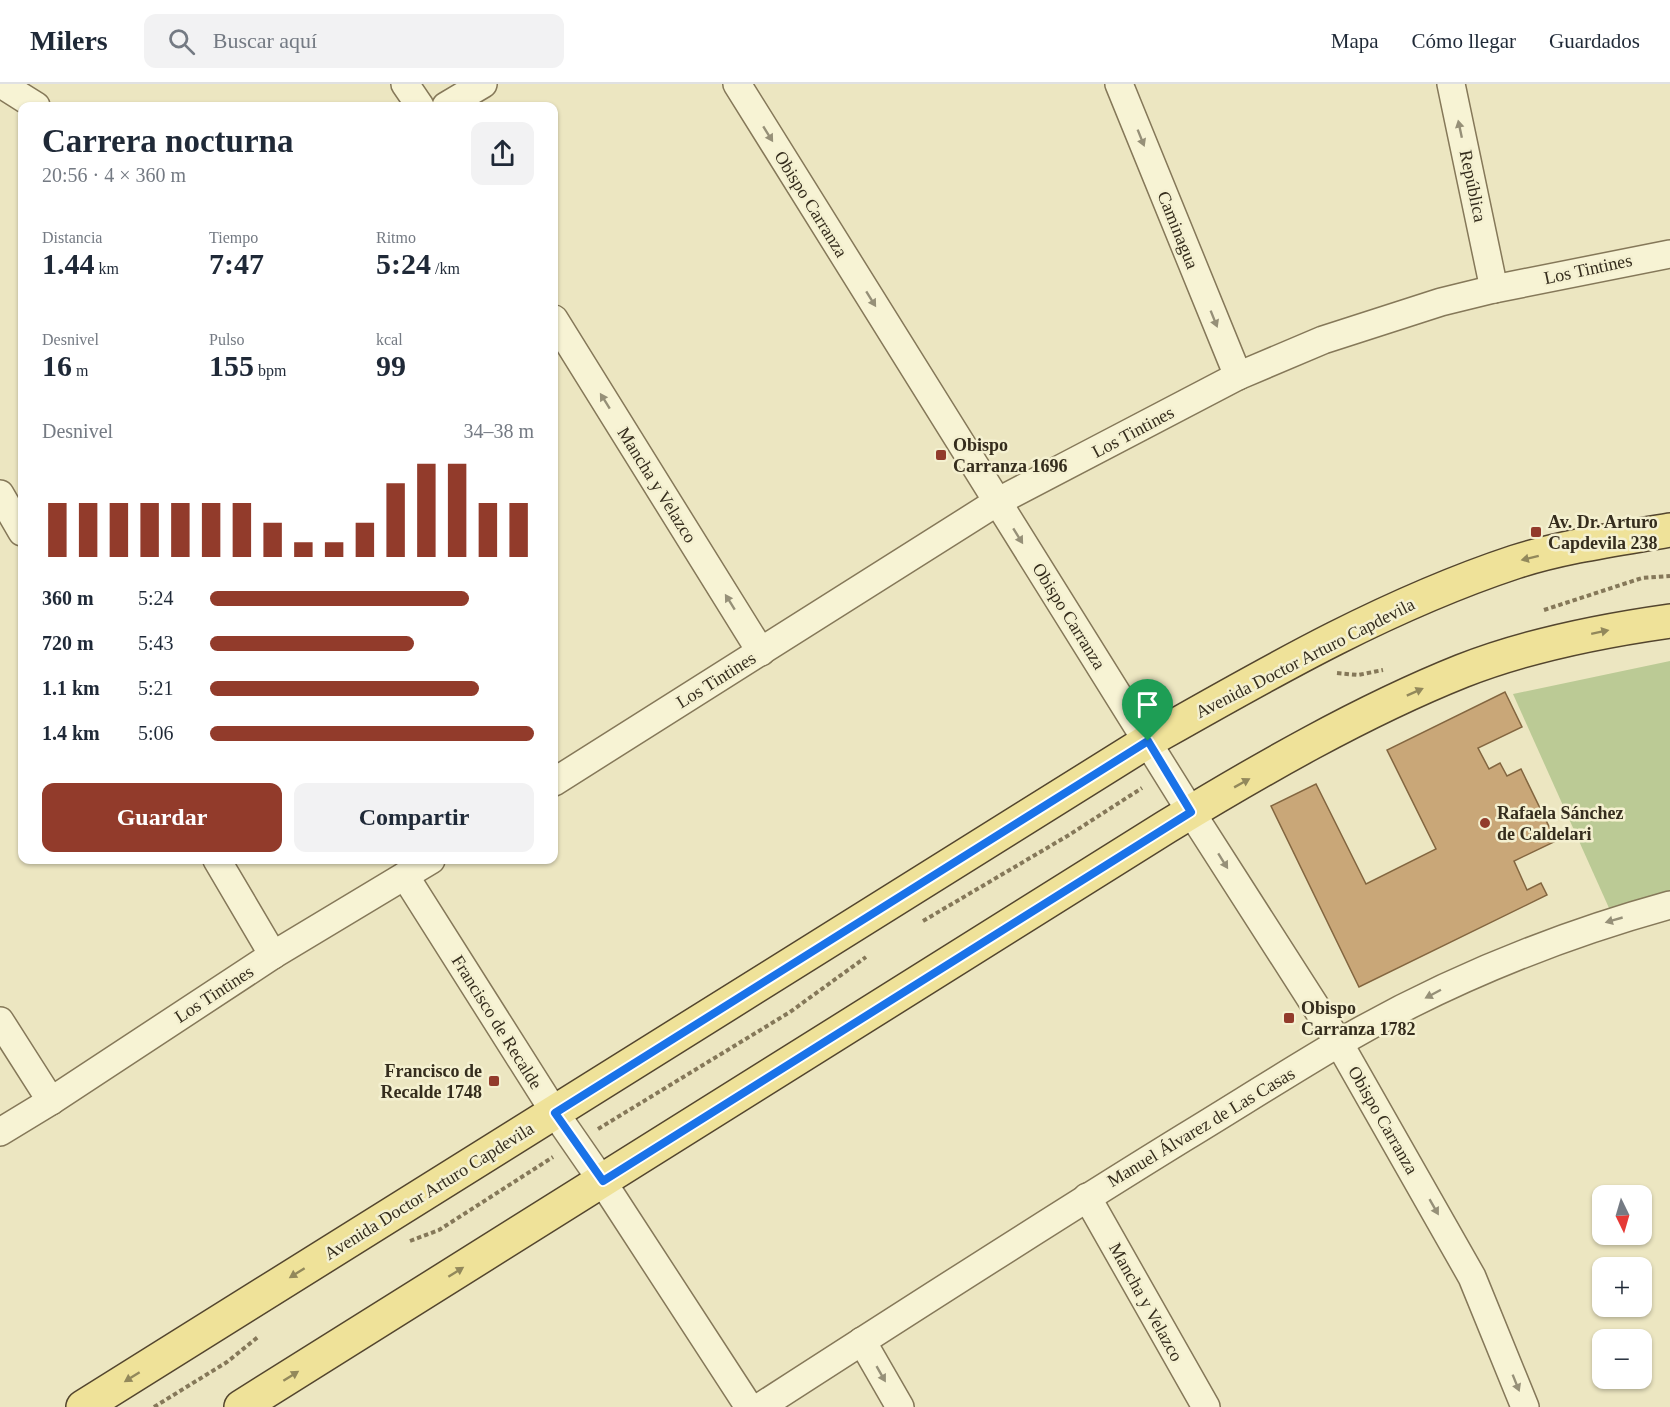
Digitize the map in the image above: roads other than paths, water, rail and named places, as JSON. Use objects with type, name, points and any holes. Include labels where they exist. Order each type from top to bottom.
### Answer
[{"type":"main road","name":"Avenida Doctor Arturo Capdevila","points":[[83,1407],[555,1113],[1155,753],[1270,672],[1415,600],[1462,581],[1516,562],[1590,543],[1670,531]]},
{"type":"main road","points":[[241,1407],[1191,812],[1307,746],[1391,702],[1463,671],[1526,650],[1603,631],[1670,621]]},
{"type":"street","points":[[1,84],[30,102]]},
{"type":"street","points":[[405,84],[417,102]]},
{"type":"street","points":[[453,102],[483,84]]},
{"type":"street","name":"Obispo Carranza","points":[[737,84],[1191,812],[1339,1043],[1472,1277],[1525,1407]]},
{"type":"street","name":"Caminagua","points":[[1119,84],[1238,376]]},
{"type":"street","name":"República","points":[[1451,84],[1494,289]]},
{"type":"street","name":"Los Tintines","points":[[558,779],[997,502],[1238,376],[1323,340],[1441,302],[1494,289],[1670,254]]},
{"type":"street","name":"Mancha y Velazco","points":[[558,325],[761,652]]},
{"type":"street","points":[[0,494],[18,525]]},
{"type":"street","points":[[219,864],[273,955]]},
{"type":"street","name":"Los Tintines","points":[[0,1132],[273,955],[424,864]]},
{"type":"street","name":"Francisco de Recalde","points":[[405,876],[555,1113],[603,1181],[749,1407]]},
{"type":"street","name":"Manuel Álvarez de Las Casas","points":[[760,1407],[1087,1197],[1339,1043],[1446,987],[1518,955],[1605,922],[1670,904]]},
{"type":"street","points":[[0,1021],[51,1101]]},
{"type":"street","name":"Mancha y Velazco","points":[[1087,1197],[1206,1407]]},
{"type":"street","points":[[862,1341],[900,1407]]},
{"type":"place","name":"Obispo Carranza 1696","points":[[941,455]]},
{"type":"place","name":"Av. Dr. Arturo Capdevila 238","points":[[1536,532]]},
{"type":"place","name":"Rafaela Sánchez de Caldelari","points":[[1485,823]]},
{"type":"place","name":"Obispo Carranza 1782","points":[[1289,1018]]},
{"type":"place","name":"Francisco de Recalde 1748","points":[[494,1081]]}]
